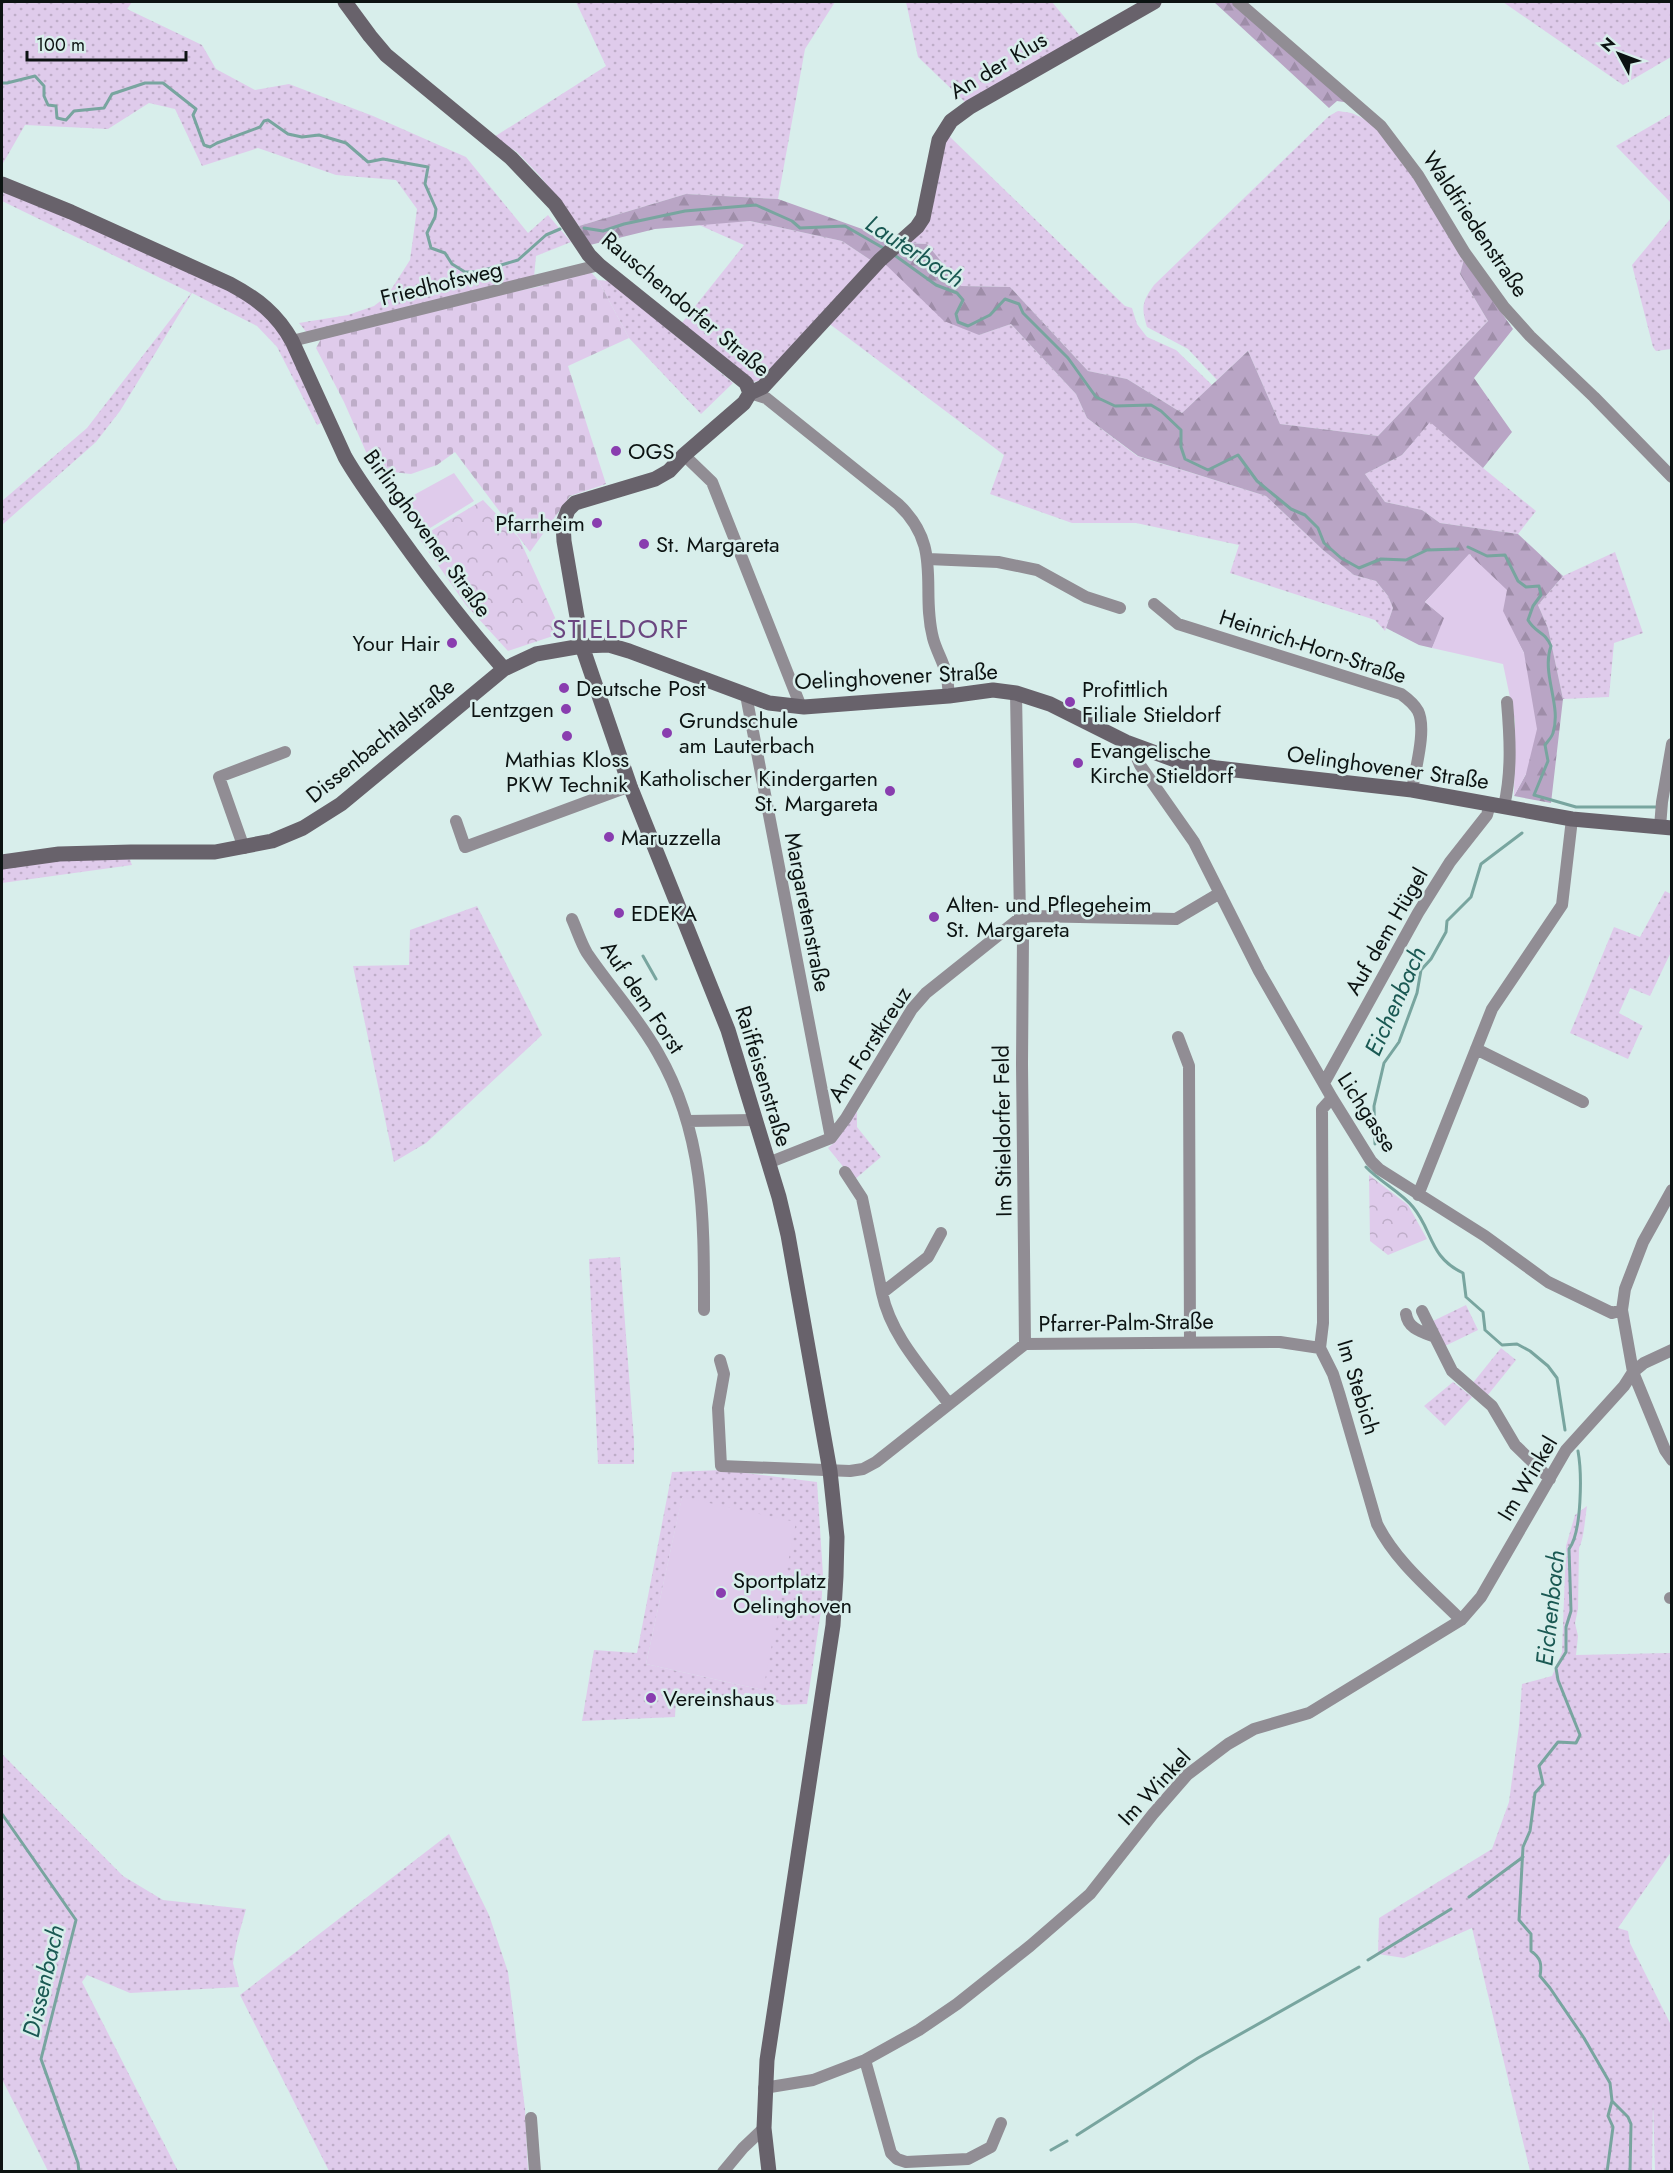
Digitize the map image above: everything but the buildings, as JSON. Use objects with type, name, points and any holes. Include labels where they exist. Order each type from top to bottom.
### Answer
[{"type":"main road","name":"Rauschendorfer Straße","points":[[345,2],[382,51],[511,158],[555,204],[599,266],[746,383],[750,393]]},
{"type":"main road","name":"An der Klus","points":[[684,455],[744,404],[750,393],[763,387],[880,260],[917,227],[923,218],[936,149],[951,121],[970,107],[1154,2]]},
{"type":"main road","name":"Birlinghovener Straße","points":[[2,184],[71,212],[252,296],[278,318],[292,341],[345,457],[355,473],[422,567],[504,669]]},
{"type":"main road","name":"Raiffeisenstraße","points":[[684,455],[669,471],[655,479],[575,503],[568,510],[563,524],[566,562],[582,646],[630,786],[719,1007],[768,1163],[788,1235],[830,1471],[837,1537],[833,1625],[764,2088],[764,2128],[769,2172]]},
{"type":"main road","name":"Oelinghovener Straße","points":[[504,669],[536,654],[582,646],[609,645],[746,695],[780,705],[801,707],[949,696],[993,690],[1016,693],[1050,704],[1140,748],[1175,760],[1217,768],[1412,790],[1572,819],[1665,824]]},
{"type":"main road","name":"Dissenbachtalstraße","points":[[2,862],[59,854],[215,852],[272,841],[303,828],[341,804],[504,669]]},
{"type":"street","name":"Waldfriedenstraße","points":[[1238,2],[1381,126],[1412,166],[1465,253],[1504,307],[1671,477]]},
{"type":"street","name":"Friedhofsweg","points":[[292,341],[599,266]]},
{"type":"street","name":"Rauschendorfer Straße","points":[[750,393],[766,398],[908,513],[916,525],[928,559],[929,616],[933,639],[946,672],[949,696]]},
{"type":"street","points":[[684,455],[712,482],[801,707]]},
{"type":"street","points":[[928,559],[998,562],[1037,570],[1086,597],[1120,608]]},
{"type":"street","name":"Heinrich-Horn-Straße","points":[[1154,604],[1178,624],[1390,690],[1406,698],[1418,712],[1422,724],[1412,790]]},
{"type":"street","points":[[1016,693],[1020,918],[1031,916],[1176,919],[1220,893]]},
{"type":"street","name":"Margaretenstraße","points":[[746,695],[831,1138]]},
{"type":"street","name":"Auf dem Hügel","points":[[1324,1083],[1418,912],[1450,862],[1508,790],[1510,739],[1507,702]]},
{"type":"street","points":[[1665,824],[1662,802],[1671,744]]},
{"type":"street","name":"Lichgasse","points":[[1140,748],[1137,758],[1140,765],[1194,842],[1259,971],[1371,1161],[1379,1169],[1485,1236],[1548,1282],[1612,1313],[1622,1310]]},
{"type":"street","points":[[244,848],[219,777],[285,752]]},
{"type":"street","points":[[456,821],[465,847],[630,786]]},
{"type":"street","points":[[1418,1194],[1492,1009],[1562,904],[1572,819]]},
{"type":"street","name":"Am Forstkreuz","points":[[768,1163],[831,1138],[846,1118],[912,1009],[926,993],[1020,918]]},
{"type":"street","name":"Im Stieldorfer Feld","points":[[1020,918],[1023,936],[1025,1344]]},
{"type":"street","name":"Auf dem Forst","points":[[572,919],[586,951],[637,1018],[659,1054],[688,1122],[701,1184],[704,1310]]},
{"type":"street","points":[[1178,1037],[1189,1066],[1190,1342]]},
{"type":"street","points":[[1476,1049],[1582,1102]]},
{"type":"street","name":"Im Stebich","points":[[1332,1098],[1322,1109],[1323,1323],[1320,1348],[1333,1374],[1377,1524],[1385,1541],[1461,1620]]},
{"type":"street","points":[[688,1122],[754,1120]]},
{"type":"street","points":[[845,1172],[862,1198],[886,1309],[898,1335],[949,1404]]},
{"type":"street","points":[[1671,1190],[1643,1242],[1625,1289],[1622,1310],[1634,1372],[1671,1460]]},
{"type":"street","points":[[882,1293],[928,1257],[941,1233]]},
{"type":"street","points":[[1422,1311],[1452,1371],[1492,1406],[1515,1445],[1550,1479]]},
{"type":"street","points":[[1406,1314],[1407,1321],[1415,1330],[1435,1336]]},
{"type":"street","name":"Pfarrer-Palm-Straße","points":[[720,1360],[724,1374],[718,1408],[721,1466],[830,1471],[863,1469],[876,1462],[1025,1344],[1280,1342],[1320,1348]]},
{"type":"street","name":"Im Winkel","points":[[764,2088],[813,2080],[865,2060],[919,2030],[957,2004],[1030,1946],[1090,1894],[1187,1775],[1228,1744],[1254,1729],[1309,1713],[1461,1620],[1481,1597],[1566,1450],[1634,1372],[1644,1363],[1671,1350]]},
{"type":"street","points":[[865,2060],[891,2153],[897,2159],[906,2162],[968,2159],[991,2147],[1001,2123]]},
{"type":"street","points":[[531,2118],[535,2172]]},
{"type":"street","points":[[723,2172],[764,2128]]},
{"type":"green space","points":[[2,2],[132,2],[127,9],[202,45],[216,69],[255,90],[289,84],[373,116],[466,157],[528,233],[548,215],[571,242],[536,256],[534,277],[308,334],[299,323],[348,315],[374,306],[387,296],[410,260],[417,209],[396,180],[336,175],[258,148],[202,166],[175,109],[149,103],[108,129],[25,125],[2,165]]},
{"type":"green space","points":[[576,2],[835,2],[805,49],[778,199],[686,194],[579,226],[540,176],[517,152],[494,137],[606,66]]},
{"type":"green space","points":[[906,2],[1052,2],[1081,37],[965,102],[918,57]]},
{"type":"green space","points":[[1214,2],[1233,2],[1350,103],[1337,101],[1329,108]]},
{"type":"green space","points":[[1503,2],[1671,2],[1671,57],[1623,85]]},
{"type":"green space","points":[[1338,111],[1354,114],[1372,125],[1403,158],[1464,259],[1460,274],[1488,321],[1378,436],[1280,424],[1248,351],[1217,380],[1188,349],[1147,327],[1144,314],[1145,300],[1154,285],[1329,116]]},
{"type":"green space","points":[[1671,114],[1671,203],[1616,146]]},
{"type":"green space","points":[[948,135],[1125,306],[1132,308],[1137,324],[1147,337],[1176,350],[1212,385],[1182,413],[1127,379],[1088,371],[1010,287],[961,286],[927,244],[903,243],[920,231]]},
{"type":"green space","points":[[8,191],[235,292],[253,304],[280,330],[321,423],[317,425],[277,347],[257,326],[192,293],[120,411],[96,442],[2,525],[2,501],[87,428],[191,293],[2,201],[2,194]]},
{"type":"green space","points":[[686,194],[778,199],[893,240],[872,261],[842,241],[750,221],[655,229],[590,245],[579,226]]},
{"type":"green space","points":[[1671,218],[1671,349],[1656,351],[1653,347],[1632,265]]},
{"type":"green space","points":[[750,221],[842,241],[872,261],[763,380],[753,382],[681,324],[744,245],[697,224]]},
{"type":"green space","points":[[903,243],[927,244],[961,286],[1010,287],[1088,371],[1127,379],[1182,413],[1248,351],[1280,424],[1378,436],[1488,321],[1460,274],[1464,259],[1513,329],[1474,378],[1512,432],[1483,468],[1430,422],[1402,455],[1365,474],[1385,502],[1422,510],[1440,523],[1518,534],[1563,576],[1538,605],[1548,628],[1563,699],[1551,803],[1514,796],[1526,774],[1524,653],[1470,554],[1425,602],[1446,619],[1432,648],[1419,645],[1386,628],[1393,608],[1388,596],[1376,581],[1354,575],[1323,550],[1266,496],[1138,456],[1087,418],[1076,394],[1011,324],[979,335],[944,321],[883,262]]},
{"type":"green space","points":[[883,262],[979,335],[1011,324],[1076,394],[1087,418],[1137,456],[1266,496],[1323,550],[1354,575],[1376,581],[1388,596],[1393,608],[1385,631],[1375,620],[1230,573],[1239,545],[1136,523],[1072,523],[990,494],[1004,455],[827,322]]},
{"type":"green space","points":[[590,271],[598,280],[629,338],[568,366],[606,484],[570,496],[530,552],[455,452],[437,465],[411,474],[374,470],[344,402],[316,348],[321,339],[464,302],[537,287]]},
{"type":"green space","points":[[598,280],[609,281],[733,383],[701,414],[629,338]]},
{"type":"green space","points":[[1430,421],[1536,511],[1518,534],[1440,523],[1422,510],[1385,502],[1365,474],[1402,455]]},
{"type":"green space","points":[[454,473],[474,501],[422,533],[401,502]]},
{"type":"green space","points":[[483,500],[519,538],[562,633],[508,651],[466,605],[419,538]]},
{"type":"green space","points":[[1615,552],[1643,633],[1614,643],[1609,697],[1563,699],[1548,628],[1538,605],[1563,576]]},
{"type":"green space","points":[[1469,554],[1507,590],[1503,611],[1524,653],[1537,729],[1526,774],[1514,796],[1515,721],[1503,664],[1432,648],[1444,618],[1425,602]]},
{"type":"green space","points":[[102,855],[129,857],[132,865],[2,883],[2,868]]},
{"type":"green space","points":[[1665,891],[1671,894],[1671,952],[1650,996],[1630,988],[1619,1013],[1643,1026],[1628,1059],[1570,1033],[1614,927],[1640,937]]},
{"type":"green space","points":[[477,906],[542,1035],[426,1143],[394,1162],[353,966],[409,965],[410,930]]},
{"type":"green space","points":[[857,1110],[857,1127],[881,1157],[854,1180],[828,1148],[837,1140]]},
{"type":"green space","points":[[1369,1175],[1408,1205],[1427,1239],[1388,1255],[1370,1241]]},
{"type":"green space","points":[[620,1257],[634,1464],[598,1464],[589,1259]]},
{"type":"green space","points":[[1466,1305],[1478,1330],[1445,1346],[1433,1321]]},
{"type":"green space","points":[[1501,1348],[1516,1360],[1487,1396],[1472,1384]]},
{"type":"green space","points":[[1453,1382],[1472,1397],[1445,1426],[1424,1406]]},
{"type":"green space","points":[[722,1470],[817,1482],[823,1575],[821,1611],[807,1704],[782,1705],[761,1695],[745,1693],[735,1708],[711,1708],[703,1700],[676,1699],[675,1717],[582,1721],[594,1650],[637,1653],[672,1472]],"holes":[[[682,1498],[763,1690],[646,1664]]]},
{"type":"green space","name":"Sportplatz Oelinghoven","points":[[682,1497],[796,1522],[763,1690],[646,1664]]},
{"type":"green space","points":[[1587,1506],[1579,1548],[1578,1609],[1575,1623],[1578,1636],[1576,1655],[1671,1653],[1671,1852],[1618,1928],[1628,1931],[1630,1943],[1671,2025],[1671,2171],[1655,2171],[1653,2101],[1652,2171],[1530,2171],[1472,1928],[1404,1958],[1378,1954],[1379,1918],[1492,1849],[1509,1802],[1522,1684],[1552,1676],[1562,1652],[1566,1546],[1575,1515]]},
{"type":"green space","points":[[2,1754],[123,1876],[163,1900],[246,1909],[233,1963],[239,1987],[130,1993],[87,1975],[82,1982],[178,2171],[48,2171],[2,2079]]},
{"type":"green space","points":[[449,1834],[489,1915],[508,1972],[525,2109],[528,2171],[329,2171],[240,1995]]},
{"type":"waterway","name":"Lauterbach","points":[[2,83],[35,76],[44,86],[44,96],[48,105],[56,106],[57,118],[66,120],[74,111],[104,108],[112,94],[145,83],[163,83],[196,109],[193,115],[204,145],[210,147],[260,127],[264,121],[268,120],[288,134],[302,137],[319,135],[346,143],[368,162],[383,159],[428,167],[425,184],[436,209],[435,217],[427,233],[431,248],[445,253],[452,264],[465,272],[478,272],[518,260],[546,235],[560,229]]},
{"type":"waterway","name":"Lauterbach","points":[[584,228],[603,231],[624,224],[685,211],[756,205],[792,221],[800,228],[845,226],[885,249]]},
{"type":"waterway","name":"Lauterbach","points":[[893,254],[936,285],[957,293],[963,300],[956,314],[958,322],[968,326],[990,315],[1005,299],[1019,304],[1023,313],[1068,358],[1096,397],[1115,406],[1151,405],[1161,411],[1181,430],[1181,447],[1185,459],[1208,470],[1238,455],[1257,481],[1291,509],[1305,515],[1318,528],[1324,543],[1341,558],[1359,568],[1381,559],[1406,560],[1427,550],[1458,549]]},
{"type":"waterway","name":"Lauterbach","points":[[1468,547],[1487,556],[1505,555],[1518,581],[1526,587],[1539,586],[1541,595],[1533,606],[1528,620],[1546,637],[1551,646],[1548,667],[1555,722],[1552,734],[1545,745],[1548,761],[1534,795],[1576,807],[1658,807]]},
{"type":"waterway","name":"Eichenbach","points":[[1375,1144],[1374,1106],[1384,1063],[1399,1042],[1417,993],[1421,970],[1431,959],[1446,932],[1447,921],[1471,897],[1481,864],[1522,833]]},
{"type":"waterway","points":[[643,956],[656,979]]},
{"type":"waterway","name":"Eichenbach","points":[[1366,1167],[1413,1207],[1444,1259],[1463,1273],[1466,1297],[1483,1312],[1485,1330],[1502,1345],[1517,1344],[1530,1351],[1548,1366],[1557,1378],[1565,1430]]},
{"type":"waterway","name":"Eichenbach","points":[[1578,1451],[1579,1516],[1569,1549],[1571,1611],[1566,1627],[1566,1652],[1556,1668],[1558,1680],[1580,1735],[1576,1743],[1558,1742],[1539,1766],[1543,1784],[1535,1793],[1530,1831],[1523,1847],[1519,1920],[1531,1934],[1531,1951],[1540,1962],[1540,1976],[1584,2038],[1610,2083],[1612,2101],[1608,2116],[1613,2127],[1607,2172]]},
{"type":"waterway","name":"Dissenbach","points":[[2,1814],[76,1920],[41,2059],[78,2163],[79,2172]]},
{"type":"waterway","points":[[1469,1897],[1523,1857]]},
{"type":"waterway","points":[[1368,1960],[1451,1909]]},
{"type":"waterway","points":[[1077,2135],[1198,2058],[1359,1967]]},
{"type":"waterway","points":[[1612,2101],[1628,2117],[1631,2124],[1630,2172]]},
{"type":"waterway","points":[[1051,2150],[1067,2141]]},
{"type":"place","name":"OGS","points":[[616,451]]},
{"type":"place","name":"Pfarrheim","points":[[597,523]]},
{"type":"place","name":"St. Margareta","points":[[644,544]]},
{"type":"place","name":"Your Hair","points":[[452,643]]},
{"type":"place","name":"Deutsche Post","points":[[564,688]]},
{"type":"place","name":"Profittlich Filiale Stieldorf","points":[[1070,702]]},
{"type":"place","name":"Lentzgen","points":[[566,709]]},
{"type":"place","name":"Grundschule am Lauterbach","points":[[667,733]]},
{"type":"place","name":"Mathias Kloss PKW Technik","points":[[567,736]]},
{"type":"place","name":"Evangelische Kirche Stieldorf","points":[[1078,763]]},
{"type":"place","name":"Katholischer Kindergarten St. Margareta","points":[[890,791]]},
{"type":"place","name":"Maruzzella","points":[[609,837]]},
{"type":"place","name":"EDEKA","points":[[619,913]]},
{"type":"place","name":"Alten- und Pflegeheim St. Margareta","points":[[934,917]]},
{"type":"place","name":"Sportplatz Oelinghoven","points":[[721,1593]]},
{"type":"place","name":"Vereinshaus","points":[[651,1698]]},
{"type":"district","name":"STIELDORF","points":[[621,629]]}]
